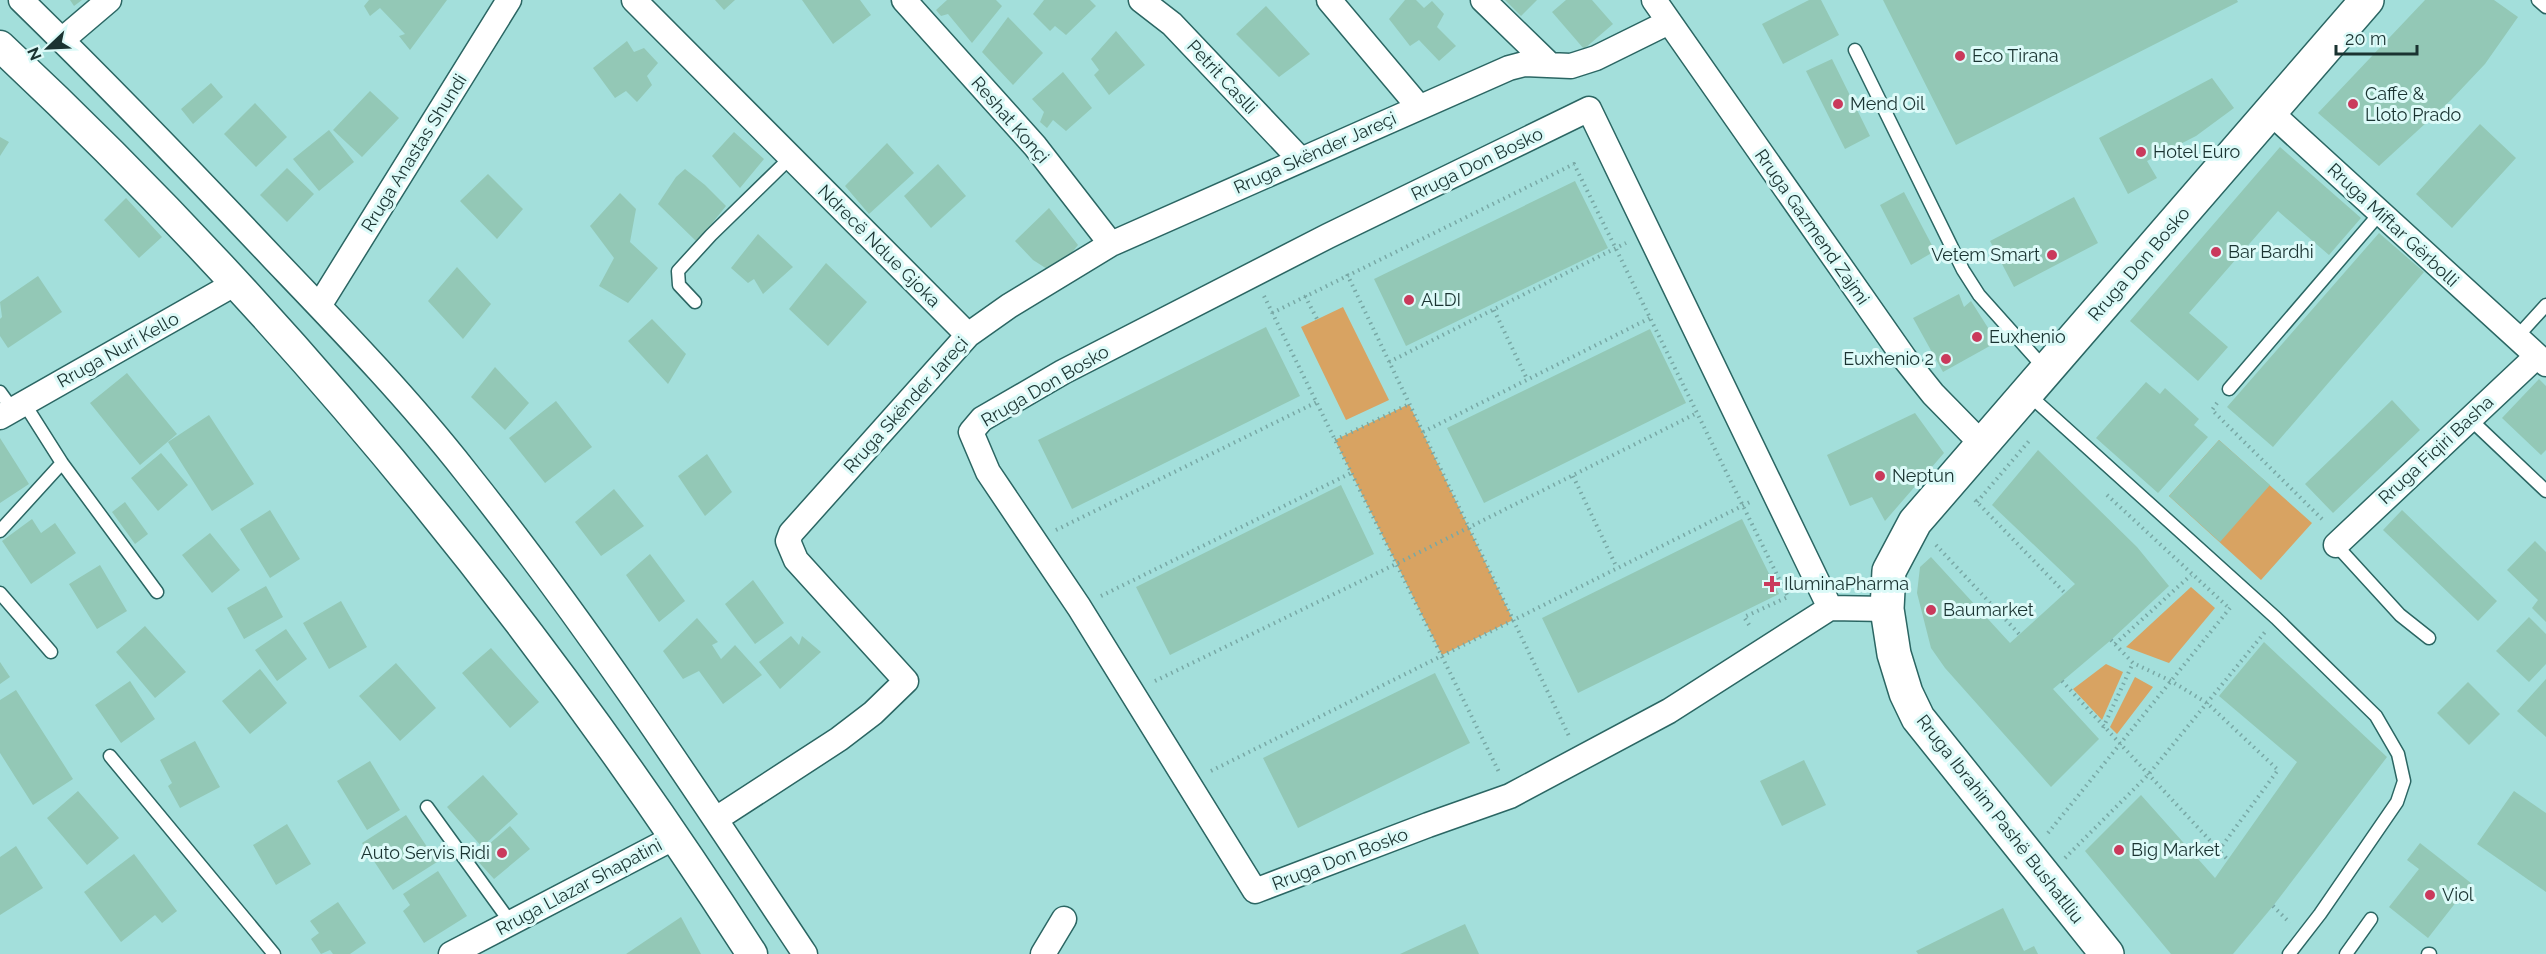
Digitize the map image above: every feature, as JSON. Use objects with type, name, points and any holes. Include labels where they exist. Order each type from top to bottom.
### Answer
[{"type":"main road","name":"Rruga Don Bosko","points":[[1887,609],[1889,570],[1915,522],[2367,0]]},
{"type":"main road","name":"Rruga Ibrahim Pashë Bushatlliu","points":[[1887,609],[1894,654],[1906,693],[1918,718],[2107,954]]},
{"type":"street","points":[[21,0],[319,306],[464,468],[554,585],[643,710],[805,954]]},
{"type":"street","points":[[62,40],[109,0]]},
{"type":"street","name":"Rruga Anastas Shundi","points":[[319,306],[509,0]]},
{"type":"street","name":"Ndrecë Ndue Gjoka","points":[[634,0],[968,335]]},
{"type":"street","name":"Reshat Konçi","points":[[904,0],[1035,146],[1111,244]]},
{"type":"street","name":"Petrit Caslli","points":[[1141,0],[1172,24],[1300,159]]},
{"type":"street","name":"Rruga Skënder Jareçi","points":[[1329,0],[1419,106]]},
{"type":"street","points":[[1483,0],[1549,64]]},
{"type":"street","name":"Rruga Gazmend Zajmi","points":[[1654,0],[1905,359],[1933,394],[1983,445]]},
{"type":"street","name":"Rruga Skënder Jareçi","points":[[716,819],[838,739],[873,712],[906,681],[796,560],[789,541],[791,533],[968,335],[1048,281],[1111,244],[1300,159],[1509,68],[1524,64],[1570,66],[1596,58],[1669,22]]},
{"type":"street","points":[[0,46],[147,190],[236,283],[386,454],[483,575],[594,721],[675,837],[752,954]]},
{"type":"street","name":"Rruga Don Bosko","points":[[1589,109],[1830,608],[1669,711],[1510,796],[1255,891],[1078,607],[988,472],[971,432],[982,419],[1063,372],[1253,274],[1589,109]]},
{"type":"street","name":"Rruga Miftar Gërbolli","points":[[2269,111],[2541,360]]},
{"type":"street","name":"Rruga Nuri Kello","points":[[9,406],[236,283]]},
{"type":"street","name":"Rruga Fiqiri Basha","points":[[2339,542],[2470,419],[2541,360]]},
{"type":"street","points":[[1830,608],[1887,609]]},
{"type":"street","name":"Rruga Llazar Shapatini","points":[[451,954],[675,837]]},
{"type":"street","points":[[1043,954],[1064,919]]},
{"type":"lane","points":[[2538,0],[2546,7]]},
{"type":"lane","points":[[1855,50],[1974,287],[2037,382],[2376,716],[2398,754],[2404,781],[2397,802],[2320,914],[2289,954]]},
{"type":"lane","points":[[695,302],[679,285],[678,272],[711,235],[790,158]]},
{"type":"lane","points":[[2229,389],[2381,213]]},
{"type":"lane","points":[[2516,339],[2546,304]]},
{"type":"lane","points":[[9,406],[62,463],[157,592]]},
{"type":"lane","points":[[2470,419],[2546,491]]},
{"type":"lane","points":[[0,531],[62,463]]},
{"type":"lane","points":[[2339,542],[2400,615],[2429,638]]},
{"type":"lane","points":[[0,593],[51,652]]},
{"type":"lane","points":[[110,756],[274,954]]},
{"type":"lane","points":[[427,807],[511,923]]},
{"type":"lane","points":[[2346,954],[2372,919]]},
{"type":"path","points":[[1272,313],[1574,164],[1788,597]]},
{"type":"path","points":[[1389,362],[1649,232]]},
{"type":"path","points":[[1253,274],[1510,796]]},
{"type":"path","points":[[1347,274],[1580,760]]},
{"type":"path","points":[[1305,296],[1317,319]]},
{"type":"path","points":[[1494,310],[1527,380]]},
{"type":"path","points":[[1423,432],[1650,318]]},
{"type":"path","points":[[2229,389],[2212,410],[2339,542]]},
{"type":"path","points":[[1034,541],[1317,402]]},
{"type":"path","points":[[1335,440],[1409,404]]},
{"type":"path","points":[[1131,692],[1396,564],[1697,413]]},
{"type":"path","points":[[1977,502],[2030,439]]},
{"type":"path","points":[[1078,607],[1351,473]]},
{"type":"path","points":[[1573,476],[1617,568]]},
{"type":"path","points":[[1953,478],[2065,593]]},
{"type":"path","points":[[2100,488],[2229,609]]},
{"type":"path","points":[[1188,782],[1773,491]]},
{"type":"path","points":[[1915,522],[2019,634]]},
{"type":"path","points":[[2115,644],[2191,575]]},
{"type":"path","points":[[2037,867],[2119,744],[2246,589]]},
{"type":"path","points":[[2037,867],[2148,775],[2276,618]]},
{"type":"path","points":[[2111,640],[2133,663],[2171,681],[2207,703],[2278,770],[2219,850]]},
{"type":"path","points":[[2103,728],[2133,663]]},
{"type":"path","points":[[2062,681],[2103,728],[2228,860]]},
{"type":"shaded area","points":[[1343,307],[1389,400],[1346,420],[1301,327]]},
{"type":"shaded area","points":[[1409,404],[1513,620],[1442,655],[1335,440]]},
{"type":"shaded area","points":[[2219,440],[2312,523],[2261,580],[2169,496]]},
{"type":"shaded area","points":[[2191,587],[2215,608],[2169,663],[2126,647]]},
{"type":"shaded area","points":[[2106,664],[2123,672],[2102,720],[2073,689]]},
{"type":"shaded area","points":[[2135,677],[2153,687],[2117,734],[2110,727]]},
{"type":"building","points":[[70,0],[82,0],[74,6]]},
{"type":"building","points":[[369,0],[447,0],[410,50],[399,36],[405,34],[380,8],[370,16],[364,6]]},
{"type":"building","points":[[715,0],[735,0],[724,10]]},
{"type":"building","points":[[802,0],[860,0],[871,15],[833,44]]},
{"type":"building","points":[[947,0],[996,0],[1002,6],[972,43],[948,14],[941,16],[936,10]]},
{"type":"building","points":[[1044,0],[1090,0],[1096,6],[1066,35],[1055,26],[1050,31],[1033,14]]},
{"type":"building","points":[[1405,0],[1416,0],[1424,8],[1432,1],[1444,14],[1437,27],[1456,46],[1439,61],[1419,40],[1410,46],[1389,19]]},
{"type":"building","points":[[1505,0],[1537,0],[1521,16]]},
{"type":"building","points":[[1566,0],[1592,0],[1613,24],[1584,49],[1552,12]]},
{"type":"building","points":[[1809,0],[1821,0],[1839,35],[1783,64],[1762,24]]},
{"type":"building","points":[[1883,0],[2237,0],[2238,2],[1956,145]]},
{"type":"building","points":[[2425,0],[2494,0],[2518,17],[2485,64],[2451,100],[2379,166],[2318,113]]},
{"type":"building","points":[[1266,6],[1310,54],[1279,77],[1236,34]]},
{"type":"building","points":[[1008,17],[1043,53],[1013,85],[982,52]]},
{"type":"building","points":[[1116,31],[1145,65],[1109,95],[1094,75],[1099,70],[1091,59]]},
{"type":"building","points":[[627,41],[634,52],[644,48],[658,63],[647,76],[652,85],[637,102],[626,91],[615,98],[593,68]]},
{"type":"building","name":"Mend Oil","points":[[1832,59],[1870,136],[1845,149],[1806,71]]},
{"type":"building","points":[[1063,72],[1092,108],[1066,131],[1053,120],[1047,128],[1040,122],[1044,112],[1032,99]]},
{"type":"building","points":[[2212,78],[2234,108],[2196,136],[2147,161],[2157,178],[2128,194],[2099,138]]},
{"type":"building","points":[[211,83],[223,97],[193,124],[181,109]]},
{"type":"building","points":[[370,91],[399,118],[362,157],[333,130]]},
{"type":"building","points":[[255,103],[287,137],[256,167],[224,134]]},
{"type":"building","points":[[2480,124],[2516,158],[2452,228],[2416,194]]},
{"type":"building","points":[[329,130],[354,162],[319,191],[293,159]]},
{"type":"building","points":[[734,132],[764,159],[740,188],[712,156]]},
{"type":"building","points":[[0,137],[9,142],[0,156]]},
{"type":"building","points":[[887,143],[914,173],[869,214],[845,186]]},
{"type":"building","points":[[2280,147],[2361,218],[2329,255],[2278,211],[2189,313],[2228,347],[2198,381],[2130,321]]},
{"type":"building","points":[[938,164],[966,196],[931,228],[904,196]]},
{"type":"building","points":[[287,168],[314,194],[287,222],[260,195]]},
{"type":"building","points":[[685,169],[726,206],[697,242],[658,204],[676,177]]},
{"type":"building","points":[[488,174],[523,209],[497,239],[460,201]]},
{"type":"building","points":[[1575,181],[1608,248],[1406,346],[1374,279]]},
{"type":"building","points":[[1904,192],[1935,251],[1911,265],[1880,205]]},
{"type":"building","points":[[620,193],[636,209],[630,242],[658,268],[628,303],[599,286],[614,258],[590,226]]},
{"type":"building","points":[[2074,197],[2098,243],[2014,287],[1990,241]]},
{"type":"building","points":[[126,198],[162,237],[139,258],[104,220]]},
{"type":"building","points":[[1049,208],[1078,245],[1055,274],[1033,260],[1015,241]]},
{"type":"building","points":[[2379,233],[2424,272],[2273,447],[2227,407]]},
{"type":"building","points":[[758,234],[793,267],[763,294],[754,279],[748,283],[731,268]]},
{"type":"building","points":[[826,263],[867,302],[828,346],[789,309]]},
{"type":"building","points":[[457,267],[491,304],[463,339],[428,301]]},
{"type":"building","points":[[38,276],[62,312],[8,348],[0,336],[2,317],[0,302]]},
{"type":"building","points":[[1959,294],[1964,307],[1971,301],[1997,342],[1943,372],[1913,318]]},
{"type":"building","points":[[652,319],[686,354],[668,384],[628,341]]},
{"type":"building","points":[[1266,327],[1300,396],[1072,509],[1038,440]]},
{"type":"building","points":[[1650,329],[1686,403],[1484,503],[1447,428]]},
{"type":"building","points":[[495,367],[529,403],[505,430],[471,397]]},
{"type":"building","points":[[127,373],[177,434],[140,465],[90,403]]},
{"type":"building","points":[[2539,379],[2546,386],[2546,450],[2541,455],[2502,418]]},
{"type":"building","points":[[2146,382],[2160,394],[2165,388],[2199,419],[2194,425],[2208,437],[2158,493],[2096,438]]},
{"type":"building","points":[[2392,400],[2420,430],[2333,513],[2305,484]]},
{"type":"building","points":[[556,401],[592,447],[545,483],[509,438]]},
{"type":"building","name":"Neptun","points":[[1915,413],[1944,453],[1885,521],[1872,497],[1850,506],[1827,455]]},
{"type":"building","points":[[209,415],[254,484],[212,511],[168,442]]},
{"type":"building","points":[[0,438],[29,484],[0,503]]},
{"type":"building","points":[[2219,440],[2270,485],[2220,542],[2169,496]]},
{"type":"building","points":[[2038,450],[2137,547],[2169,586],[2111,640],[2053,689],[2099,739],[2051,787],[1945,668],[1931,648],[1917,593],[1920,567],[1931,557],[2010,643],[2075,584],[1992,505]]},
{"type":"building","points":[[161,453],[188,485],[158,511],[131,478]]},
{"type":"building","points":[[707,454],[732,492],[705,516],[678,476]]},
{"type":"building","points":[[1341,485],[1374,554],[1170,655],[1136,587]]},
{"type":"building","points":[[614,489],[644,526],[601,556],[575,522]]},
{"type":"building","points":[[125,502],[148,534],[135,544],[112,512]]},
{"type":"building","points":[[270,510],[300,559],[270,578],[240,529]]},
{"type":"building","points":[[2402,510],[2497,601],[2478,621],[2383,530]]},
{"type":"building","points":[[32,519],[41,533],[55,523],[76,553],[31,584],[2,541]]},
{"type":"building","points":[[1742,519],[1779,594],[1578,693],[1542,618]]},
{"type":"building","points":[[210,533],[240,570],[212,593],[182,555]]},
{"type":"building","points":[[2535,541],[2546,552],[2546,622],[2532,608],[2538,600],[2507,570]]},
{"type":"building","points":[[650,554],[685,601],[659,622],[626,575]]},
{"type":"building","points":[[100,565],[127,611],[97,629],[69,584]]},
{"type":"building","points":[[753,580],[784,623],[755,644],[725,604]]},
{"type":"building","points":[[266,586],[283,617],[244,639],[227,608]]},
{"type":"building","points":[[341,601],[367,647],[329,669],[303,623]]},
{"type":"building","points":[[2529,617],[2546,634],[2546,664],[2529,682],[2496,651]]},
{"type":"building","points":[[697,618],[718,642],[712,645],[721,659],[735,645],[762,675],[723,704],[699,671],[683,679],[663,651]]},
{"type":"building","points":[[145,626],[186,672],[155,698],[116,652]]},
{"type":"building","points":[[286,629],[307,659],[277,681],[255,650]]},
{"type":"building","points":[[791,636],[799,645],[802,636],[821,652],[780,689],[759,662]]},
{"type":"building","points":[[2264,642],[2387,757],[2273,906],[2233,954],[2171,954],[2085,851],[2141,795],[2215,878],[2297,762],[2219,696]]},
{"type":"building","points":[[491,648],[539,702],[510,728],[462,673]]},
{"type":"building","points":[[0,662],[10,677],[0,684]]},
{"type":"building","points":[[396,663],[436,708],[400,741],[359,696]]},
{"type":"building","points":[[260,669],[287,703],[250,734],[222,701]]},
{"type":"building","points":[[1435,673],[1470,743],[1298,828],[1263,758]]},
{"type":"building","points":[[2546,679],[2546,737],[2517,711]]},
{"type":"building","points":[[130,681],[155,719],[121,743],[95,705]]},
{"type":"building","points":[[2468,682],[2500,714],[2469,745],[2437,713]]},
{"type":"building","points":[[16,690],[73,779],[33,805],[0,753],[0,700]]},
{"type":"building","points":[[195,741],[220,787],[180,808],[168,786],[172,783],[160,760]]},
{"type":"building","points":[[1804,760],[1826,805],[1782,826],[1760,781]]},
{"type":"building","points":[[370,761],[400,810],[367,830],[337,781]]},
{"type":"building","points":[[483,775],[518,814],[482,847],[447,807]]},
{"type":"building","points":[[78,791],[119,838],[87,865],[47,818]]},
{"type":"building","points":[[2514,791],[2546,813],[2546,892],[2477,844]]},
{"type":"building","points":[[406,815],[437,862],[393,890],[362,843]]},
{"type":"building","points":[[287,824],[311,864],[276,885],[253,845]]},
{"type":"building","name":"Auto Servis Ridi","points":[[510,826],[530,849],[494,879],[474,857]]},
{"type":"building","name":"Viol","points":[[2420,843],[2471,883],[2428,938],[2389,907],[2419,869],[2407,860]]},
{"type":"building","points":[[16,846],[43,888],[0,915],[0,857]]},
{"type":"building","points":[[134,854],[177,911],[162,923],[155,915],[121,942],[84,892]]},
{"type":"building","points":[[438,871],[467,916],[424,943],[403,911],[410,905],[403,894]]},
{"type":"building","points":[[338,902],[366,943],[350,954],[333,954],[330,950],[321,954],[311,939],[319,933],[310,921]]},
{"type":"building","points":[[2003,908],[2024,951],[2034,946],[2038,954],[1918,954],[1916,951]]},
{"type":"building","points":[[681,917],[701,954],[626,954]]},
{"type":"building","points":[[1465,924],[1479,954],[1400,954]]},
{"type":"place","name":"Eco Tirana","points":[[1960,56]]},
{"type":"place","name":"Mend Oil","points":[[1838,104]]},
{"type":"place","name":"Caffe & Lloto Prado","points":[[2353,104]]},
{"type":"place","name":"Hotel Euro","points":[[2141,152]]},
{"type":"place","name":"Bar Bardhi","points":[[2216,252]]},
{"type":"place","name":"Vetem Smart","points":[[2052,255]]},
{"type":"place","name":"ALDI","points":[[1409,300]]},
{"type":"place","name":"Euxhenio","points":[[1977,337]]},
{"type":"place","name":"Euxhenio 2","points":[[1946,359]]},
{"type":"place","name":"Neptun","points":[[1880,476]]},
{"type":"place","name":"IluminaPharma","points":[[1772,584]]},
{"type":"place","name":"Baumarket","points":[[1931,610]]},
{"type":"place","name":"Big Market","points":[[2119,850]]},
{"type":"place","name":"Auto Servis Ridi","points":[[502,853]]},
{"type":"place","name":"Viol","points":[[2430,895]]}]
